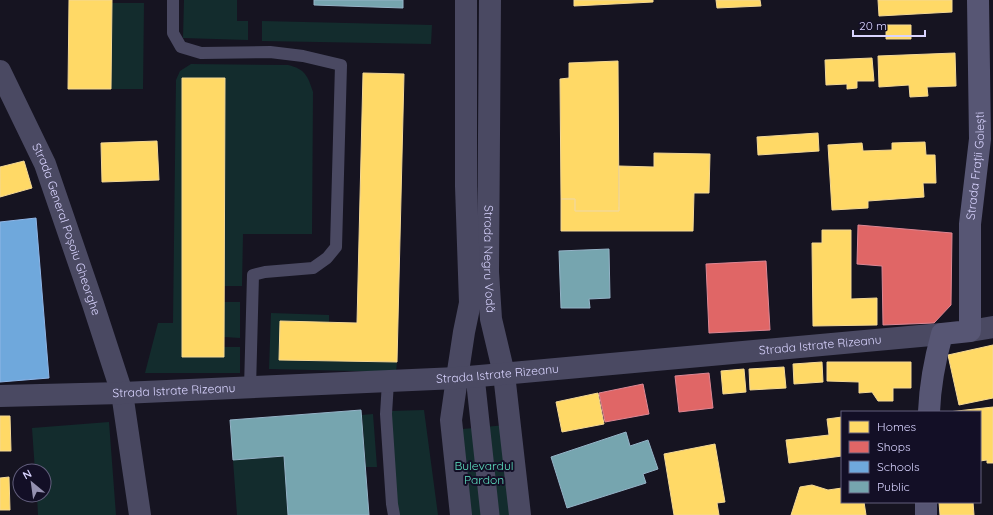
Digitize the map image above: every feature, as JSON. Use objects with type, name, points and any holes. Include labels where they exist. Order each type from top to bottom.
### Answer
[{"type":"main road","name":"Strada Frații Golești","points":[[970,331],[970,224],[980,139],[978,0]]},
{"type":"main road","name":"Strada Istrate Rizeanu","points":[[942,334],[970,331]]},
{"type":"main road","points":[[929,411],[930,393],[937,351],[942,334]]},
{"type":"main road","points":[[926,503],[926,515]]},
{"type":"street","name":"Strada Negru Vodă","points":[[461,515],[451,420],[466,377],[464,332],[470,303],[466,186],[466,0]]},
{"type":"street","name":"Strada Negru Vodă","points":[[490,0],[488,272],[492,319],[504,374],[520,515]]},
{"type":"street","name":"Strada General Poșoiu Gheorghe","points":[[0,71],[45,164],[122,393],[140,515]]},
{"type":"street","name":"Strada Istrate Rizeanu","points":[[970,331],[993,327]]},
{"type":"street","name":"Strada Istrate Rizeanu","points":[[0,396],[250,388],[466,377],[942,334]]},
{"type":"street","points":[[466,377],[490,515]]},
{"type":"lane","points":[[173,0],[173,32],[181,47],[201,53],[270,52],[290,54],[341,65],[336,247],[327,258],[313,268],[265,272],[253,275],[250,388]]},
{"type":"lane","points":[[388,382],[386,414],[394,515]]},
{"type":"green space","points":[[184,0],[237,0],[237,21],[248,21],[248,40],[183,38]]},
{"type":"green space","points":[[112,3],[144,3],[143,89],[111,89]]},
{"type":"green space","points":[[262,21],[432,25],[431,44],[262,41]]},
{"type":"green space","points":[[191,64],[288,65],[302,71],[305,74],[313,92],[312,234],[243,234],[242,286],[224,286],[182,78],[182,356],[223,357],[224,347],[240,347],[240,373],[145,373],[158,323],[173,323],[176,80],[180,71]]},
{"type":"green space","points":[[224,302],[240,302],[240,338],[224,337]]},
{"type":"green space","points":[[271,313],[329,315],[329,322],[280,321],[279,360],[397,362],[396,372],[269,369]]},
{"type":"green space","points":[[424,410],[438,515],[397,515],[391,411]]},
{"type":"green space","points":[[373,414],[377,467],[366,467],[362,415]]},
{"type":"green space","points":[[109,422],[116,515],[38,515],[37,503],[52,503],[52,463],[34,463],[32,428]]},
{"type":"green space","name":"Bulevardul Pardon","points":[[506,425],[516,515],[462,515],[452,430]]},
{"type":"green space","points":[[284,456],[288,515],[237,515],[233,460]]},
{"type":"building: Homes","points":[[69,0],[112,0],[111,89],[68,89]]},
{"type":"building: Homes","points":[[574,0],[653,0],[653,2],[574,6]]},
{"type":"building: Homes","points":[[716,0],[760,0],[761,6],[717,8]]},
{"type":"building: Homes","points":[[878,0],[952,0],[952,12],[879,16]]},
{"type":"building: Homes","points":[[886,25],[911,25],[911,39],[886,39]]},
{"type":"building: Homes","points":[[955,53],[956,86],[927,87],[928,96],[910,97],[909,85],[879,87],[878,56]]},
{"type":"building: Homes","points":[[872,58],[874,81],[857,81],[857,88],[847,89],[847,84],[826,85],[825,60]]},
{"type":"building: Homes","points":[[618,61],[619,211],[575,211],[575,199],[561,199],[560,79],[569,78],[569,63]]},
{"type":"building: Homes","points":[[363,73],[404,74],[397,362],[279,360],[280,321],[357,323]]},
{"type":"building: Homes","points":[[182,78],[225,78],[224,357],[182,357]]},
{"type":"building: Homes","points":[[818,133],[819,151],[758,155],[757,137]]},
{"type":"building: Homes","points":[[157,141],[159,180],[102,182],[101,143]]},
{"type":"building: Homes","points":[[925,142],[926,155],[935,155],[936,183],[923,183],[924,197],[868,201],[868,208],[832,210],[828,145],[862,143],[863,151],[892,150],[892,143]]},
{"type":"building: Homes","points":[[654,153],[710,154],[709,193],[694,193],[693,231],[561,231],[561,199],[575,199],[575,211],[619,211],[619,166],[654,167]]},
{"type":"building: Homes","points":[[24,161],[32,188],[0,197],[0,167]]},
{"type":"building: Homes","points":[[822,230],[851,230],[851,299],[877,298],[877,325],[813,326],[812,243],[822,243]]},
{"type":"building: Homes","points":[[993,345],[993,398],[959,405],[948,355]]},
{"type":"building: Homes","points":[[822,362],[823,382],[794,384],[793,364]]},
{"type":"building: Homes","points":[[827,362],[911,362],[911,388],[893,388],[893,401],[878,401],[872,392],[859,393],[859,382],[827,381]]},
{"type":"building: Homes","points":[[784,367],[786,388],[750,390],[749,369]]},
{"type":"building: Homes","points":[[744,369],[746,392],[723,394],[721,371]]},
{"type":"building: Homes","points":[[598,393],[604,424],[562,432],[556,402]]},
{"type":"building: Homes","points":[[993,407],[993,463],[987,463],[987,460],[981,461],[981,411],[957,411]]},
{"type":"building: Homes","points":[[0,416],[10,416],[11,451],[0,451]]},
{"type":"building: Homes","points":[[841,417],[841,456],[789,463],[786,440],[829,435],[827,419]]},
{"type":"building: Homes","points":[[715,444],[725,502],[717,503],[719,515],[674,515],[664,454]]},
{"type":"building: Homes","points":[[9,477],[10,510],[0,510],[0,478]]},
{"type":"building: Homes","points":[[812,485],[828,490],[841,488],[841,503],[864,503],[866,515],[791,515],[800,487]]},
{"type":"building: Homes","points":[[939,503],[973,503],[974,515],[940,515]]},
{"type":"building: Shops","points":[[858,225],[952,233],[951,305],[934,323],[883,325],[882,266],[857,264]]},
{"type":"building: Shops","points":[[766,261],[770,330],[709,333],[706,264]]},
{"type":"building: Shops","points":[[709,373],[713,408],[679,412],[675,376]]},
{"type":"building: Shops","points":[[643,384],[649,414],[605,422],[599,393]]},
{"type":"building: Schools","points":[[36,218],[49,378],[0,382],[0,222]]},
{"type":"building: Public","points":[[314,0],[403,0],[403,8],[314,5]]},
{"type":"building: Public","points":[[609,249],[610,298],[589,299],[590,308],[561,308],[559,251]]},
{"type":"building: Public","points":[[361,410],[369,515],[288,515],[284,456],[233,460],[230,420]]},
{"type":"building: Public","points":[[626,432],[630,446],[648,440],[658,469],[643,474],[646,483],[567,508],[551,457]]}]
